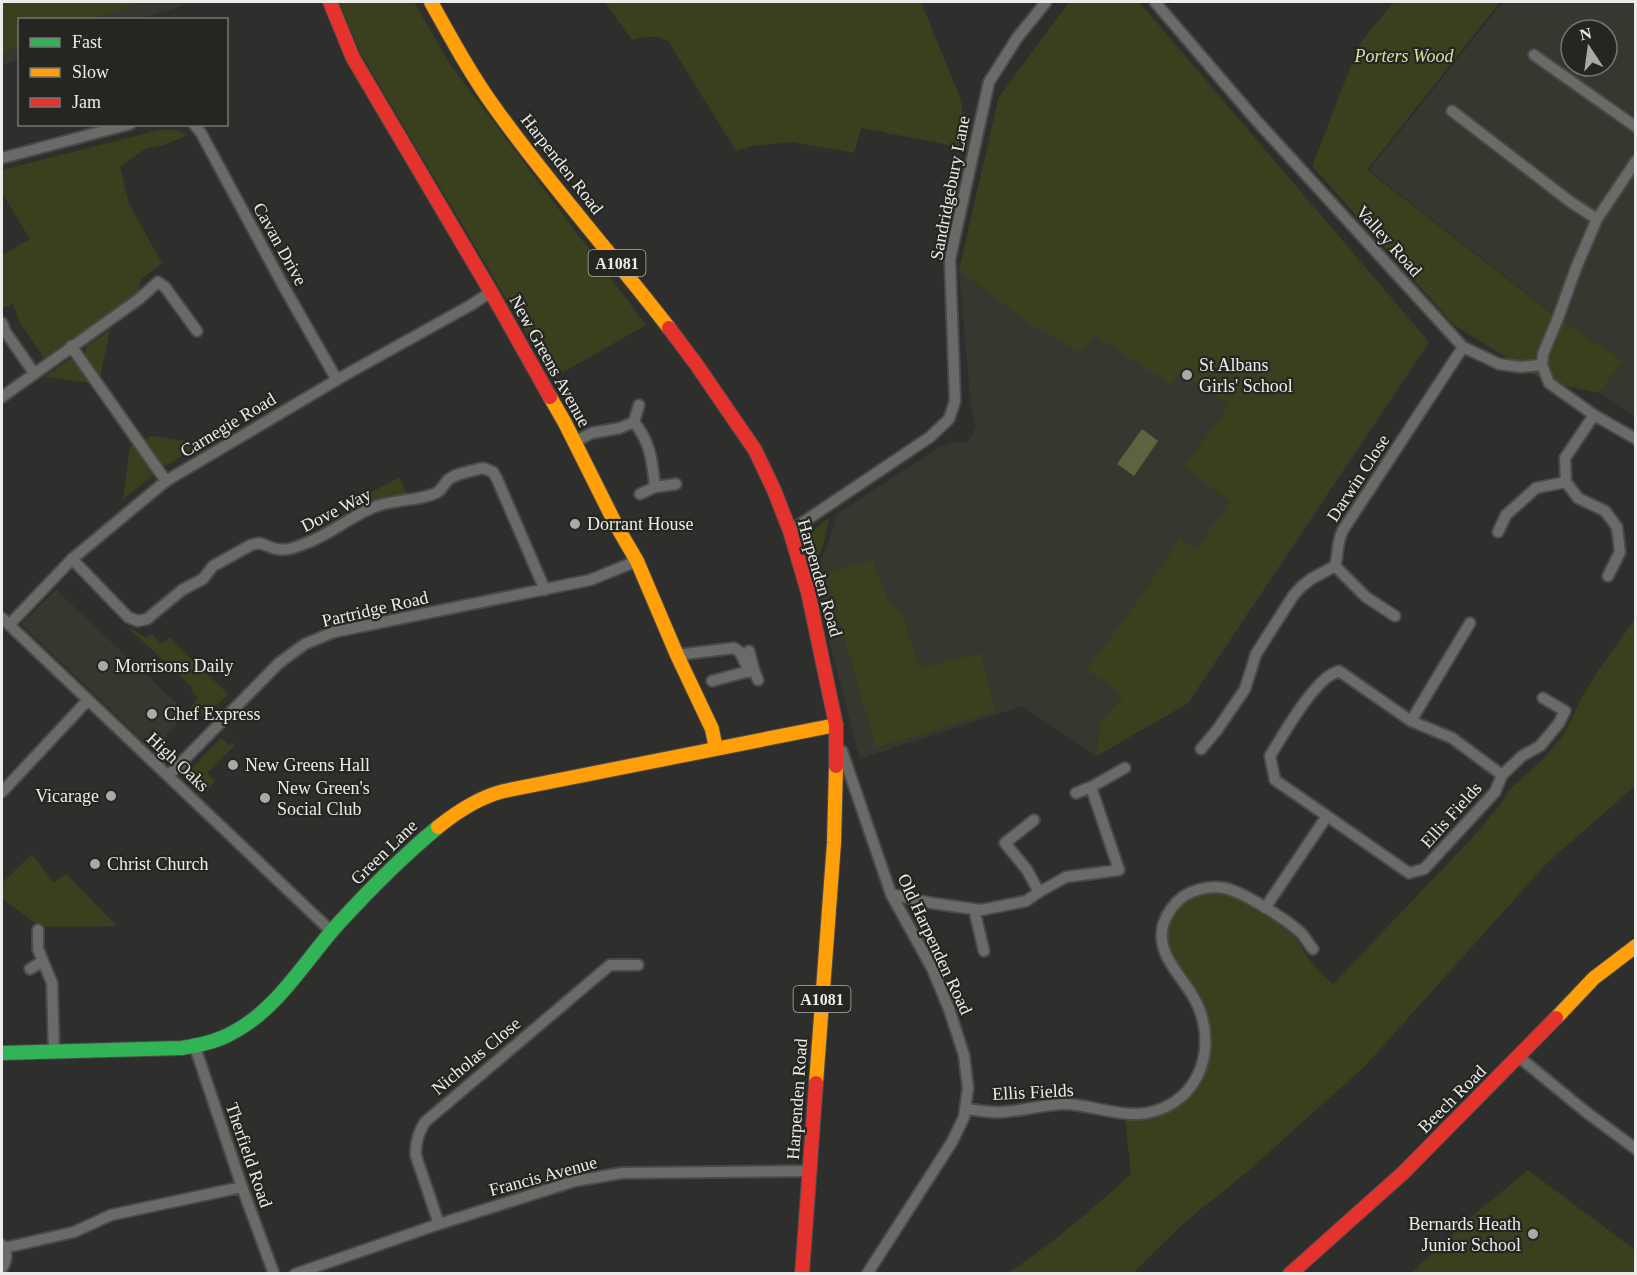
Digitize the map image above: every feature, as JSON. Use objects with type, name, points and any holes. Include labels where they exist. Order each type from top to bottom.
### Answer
[{"type":"street","name":"New Greens Avenue","points":[[330,2],[353,58],[491,292],[565,423],[616,525],[637,561],[712,729],[716,749]]},
{"type":"street","name":"Harpenden Road","points":[[431,2],[494,107],[696,364],[755,450],[790,531],[808,592],[836,725],[837,750],[834,843],[802,1274]]},
{"type":"street","name":"Sandridgebury Lane","points":[[790,531],[930,437],[949,419],[955,401],[950,260],[988,82],[1017,38],[1046,2]]},
{"type":"street","name":"Valley Road","points":[[1155,2],[1256,120],[1463,347],[1499,364],[1520,367],[1542,365]]},
{"type":"street","points":[[1534,55],[1635,128]]},
{"type":"street","points":[[1452,111],[1572,203],[1597,219]]},
{"type":"street","points":[[2,158],[122,126]]},
{"type":"street","name":"Cavan Drive","points":[[196,126],[337,380]]},
{"type":"street","points":[[1635,160],[1597,219],[1575,268],[1543,354],[1542,365],[1549,383],[1594,415],[1635,439]]},
{"type":"street","points":[[2,397],[139,299],[158,282],[165,287],[197,331]]},
{"type":"street","name":"Carnegie Road","points":[[5,622],[72,559],[166,481],[491,292]]},
{"type":"street","points":[[2,323],[34,374]]},
{"type":"street","points":[[71,346],[166,481]]},
{"type":"street","name":"Darwin Close","points":[[1335,566],[1338,557],[1338,540],[1343,530],[1463,347]]},
{"type":"street","points":[[634,422],[639,405]]},
{"type":"street","points":[[1594,415],[1565,458],[1566,482],[1578,498],[1605,511],[1617,527],[1620,552],[1608,576]]},
{"type":"street","points":[[574,442],[592,432],[620,428],[634,422]]},
{"type":"street","points":[[634,422],[642,432],[652,455],[655,487]]},
{"type":"street","name":"Dove Way","points":[[72,559],[129,618],[142,621],[182,590],[203,579],[213,566],[251,545],[263,544],[277,549],[304,544],[324,536],[363,511],[380,505],[434,494],[454,476],[483,468],[493,472],[497,478],[545,590]]},
{"type":"street","points":[[1498,532],[1506,515],[1536,488],[1566,482]]},
{"type":"street","points":[[640,494],[655,487],[676,484]]},
{"type":"street","name":"Partridge Road","points":[[168,776],[279,663],[305,644],[334,632],[590,580],[637,561]]},
{"type":"street","points":[[1201,749],[1245,689],[1256,654],[1300,587],[1335,566],[1366,597],[1395,616]]},
{"type":"street","name":"High Oaks","points":[[5,622],[332,932]]},
{"type":"street","points":[[1411,721],[1470,623]]},
{"type":"street","points":[[677,655],[734,648],[740,652],[754,674]]},
{"type":"street","points":[[749,651],[754,674]]},
{"type":"street","name":"Ellis Fields","points":[[1502,775],[1452,738],[1411,721],[1339,671],[1328,676],[1311,694],[1270,756],[1275,780],[1408,873],[1424,869],[1495,792],[1502,775],[1522,756],[1540,746],[1559,723],[1565,711],[1543,698]]},
{"type":"street","points":[[712,681],[754,674]]},
{"type":"street","points":[[2,792],[88,700]]},
{"type":"street","name":"Green Lane","points":[[2,1053],[195,1047],[223,1038],[248,1025],[275,1000],[332,932],[380,880],[437,826],[481,799],[519,787],[836,725]]},
{"type":"street","name":"Old Harpenden Road","points":[[842,750],[891,894],[933,968],[957,1030],[964,1055],[968,1088],[964,1117],[952,1142],[867,1274]]},
{"type":"street","points":[[1076,793],[1125,768]]},
{"type":"street","points":[[891,894],[931,903],[981,910],[1026,901],[1066,877],[1119,870],[1091,787]]},
{"type":"street","points":[[1265,908],[1326,816]]},
{"type":"street","points":[[1034,820],[1005,843],[1027,870],[1039,892]]},
{"type":"street","name":"Ellis Fields","points":[[966,1109],[1000,1113],[1051,1105],[1070,1105],[1136,1114],[1152,1112],[1184,1095],[1199,1073],[1206,1046],[1205,1032],[1199,1007],[1166,957],[1162,938],[1166,918],[1177,902],[1194,891],[1225,888],[1245,896],[1297,930],[1313,949]]},
{"type":"street","points":[[974,909],[984,951]]},
{"type":"street","points":[[38,930],[38,950],[52,983],[54,1051]]},
{"type":"street","name":"Beech Road","points":[[1290,1274],[1403,1173],[1594,978],[1635,946]]},
{"type":"street","points":[[30,969],[43,962]]},
{"type":"street","name":"Nicholas Close","points":[[439,1224],[416,1156],[419,1132],[425,1122],[610,965],[638,965]]},
{"type":"street","name":"Therfield Road","points":[[195,1047],[274,1274]]},
{"type":"street","points":[[1519,1057],[1635,1149]]},
{"type":"street","name":"Francis Avenue","points":[[295,1274],[439,1224],[575,1181],[622,1173],[810,1171]]},
{"type":"street","points":[[2,1268],[6,1259],[3,1247],[74,1232],[111,1215],[242,1186]]},
{"type":"shaded area","points":[[2,2],[195,2],[143,18],[18,18],[18,59],[2,65]]},
{"type":"shaded area","name":"St Albans Girls' School","points":[[1069,2],[1139,2],[1429,342],[1188,703],[1097,756],[1022,706],[860,759],[813,578],[828,545],[837,514],[940,447],[956,442],[968,443],[976,427],[971,408],[959,270],[999,97]]},
{"type":"shaded area","points":[[1503,2],[1635,2],[1635,416],[1599,393],[1622,361],[1559,318],[1369,170]]},
{"type":"shaded area","points":[[1142,429],[1158,441],[1134,476],[1117,464]]},
{"type":"shaded area","points":[[56,590],[187,713],[153,750],[21,624]]},
{"type":"green space","points":[[2,2],[140,2],[94,18],[18,18],[18,46],[2,53]]},
{"type":"green space","points":[[339,2],[414,2],[450,64],[646,325],[553,378],[361,54]]},
{"type":"green space","points":[[605,2],[921,2],[960,97],[969,149],[861,128],[854,153],[791,142],[752,146],[736,151],[668,41],[655,37],[632,40]]},
{"type":"green space","points":[[1069,2],[1139,2],[1429,342],[1188,703],[1097,756],[1100,722],[1124,696],[1087,670],[1162,567],[1180,538],[1196,549],[1230,501],[1184,467],[1230,404],[1179,373],[1171,385],[1095,335],[1081,353],[1030,324],[959,270],[999,97]]},
{"type":"green space","name":"Porters Wood","points":[[1394,2],[1500,2],[1367,170],[1558,318],[1623,361],[1599,393],[1546,382],[1454,325],[1312,166],[1360,43]]},
{"type":"green space","points":[[159,130],[177,130],[188,135],[164,145],[145,149],[120,167],[129,204],[162,263],[141,279],[138,293],[44,358],[20,323],[13,304],[2,308],[2,255],[30,239],[2,193],[2,170]]},
{"type":"green space","points":[[110,330],[100,378],[89,363],[86,350],[87,346]]},
{"type":"green space","points":[[70,359],[78,363],[92,383],[44,377]]},
{"type":"green space","points":[[151,436],[202,443],[166,466],[160,463],[144,441]]},
{"type":"green space","points":[[135,444],[152,470],[153,476],[123,499],[130,447]]},
{"type":"green space","points":[[399,477],[407,494],[369,506],[358,500]]},
{"type":"green space","points":[[829,518],[823,546],[814,566],[809,549],[809,538],[815,529]]},
{"type":"green space","points":[[873,560],[888,601],[901,611],[920,668],[980,653],[996,711],[876,748],[826,573]]},
{"type":"green space","points":[[1635,619],[1635,786],[1548,862],[1365,1066],[1247,1172],[1185,1222],[1133,1273],[1007,1274],[1071,1226],[1131,1174],[1125,1119],[1145,1118],[1164,1113],[1180,1105],[1202,1079],[1209,1062],[1211,1044],[1209,1023],[1201,996],[1170,951],[1168,932],[1176,910],[1184,902],[1206,893],[1217,893],[1238,899],[1289,932],[1298,941],[1308,958],[1333,984],[1473,837],[1501,804],[1510,789],[1543,759],[1564,734],[1583,695]]},
{"type":"green space","points":[[124,624],[146,638],[152,634],[161,644],[170,638],[228,694],[205,717],[191,706],[198,698],[191,691],[192,687]]},
{"type":"green space","points":[[221,738],[229,745],[232,742],[235,745],[207,773],[215,781],[207,791],[188,772]]},
{"type":"green space","points":[[32,854],[54,883],[66,874],[117,926],[40,927],[2,898],[2,883]]},
{"type":"green space","name":"Bernards Heath Junior School","points":[[1528,1170],[1635,1250],[1635,1273],[1411,1273],[1470,1218]]},
{"type":"traffic: fast","points":[[2,1053],[182,1048],[213,1041],[230,1034],[247,1024],[276,999],[351,910],[399,861],[438,827]]},
{"type":"traffic: slow","points":[[431,2],[469,69],[495,108],[669,328]]},
{"type":"traffic: slow","points":[[550,397],[637,561],[712,729],[716,749]]},
{"type":"traffic: slow","points":[[438,827],[469,805],[504,791],[836,725]]},
{"type":"traffic: slow","points":[[816,1083],[834,843],[836,766]]},
{"type":"traffic: slow","points":[[1556,1018],[1594,978],[1636,946]]},
{"type":"traffic: jam","points":[[330,2],[353,58],[550,397]]},
{"type":"traffic: jam","points":[[669,328],[755,450],[790,531],[808,592],[836,725],[836,766]]},
{"type":"traffic: jam","points":[[1290,1274],[1403,1173],[1556,1018]]},
{"type":"traffic: jam","points":[[802,1274],[816,1083]]},
{"type":"place","name":"St Albans Girls' School","points":[[1187,375]]},
{"type":"place","name":"Dorrant House","points":[[575,524]]},
{"type":"place","name":"Morrisons Daily","points":[[103,666]]},
{"type":"place","name":"Chef Express","points":[[152,714]]},
{"type":"place","name":"New Greens Hall","points":[[233,765]]},
{"type":"place","name":"Vicarage","points":[[111,796]]},
{"type":"place","name":"New Green's Social Club","points":[[265,798]]},
{"type":"place","name":"Christ Church","points":[[95,864]]},
{"type":"place","name":"Bernards Heath Junior School","points":[[1533,1234]]}]
